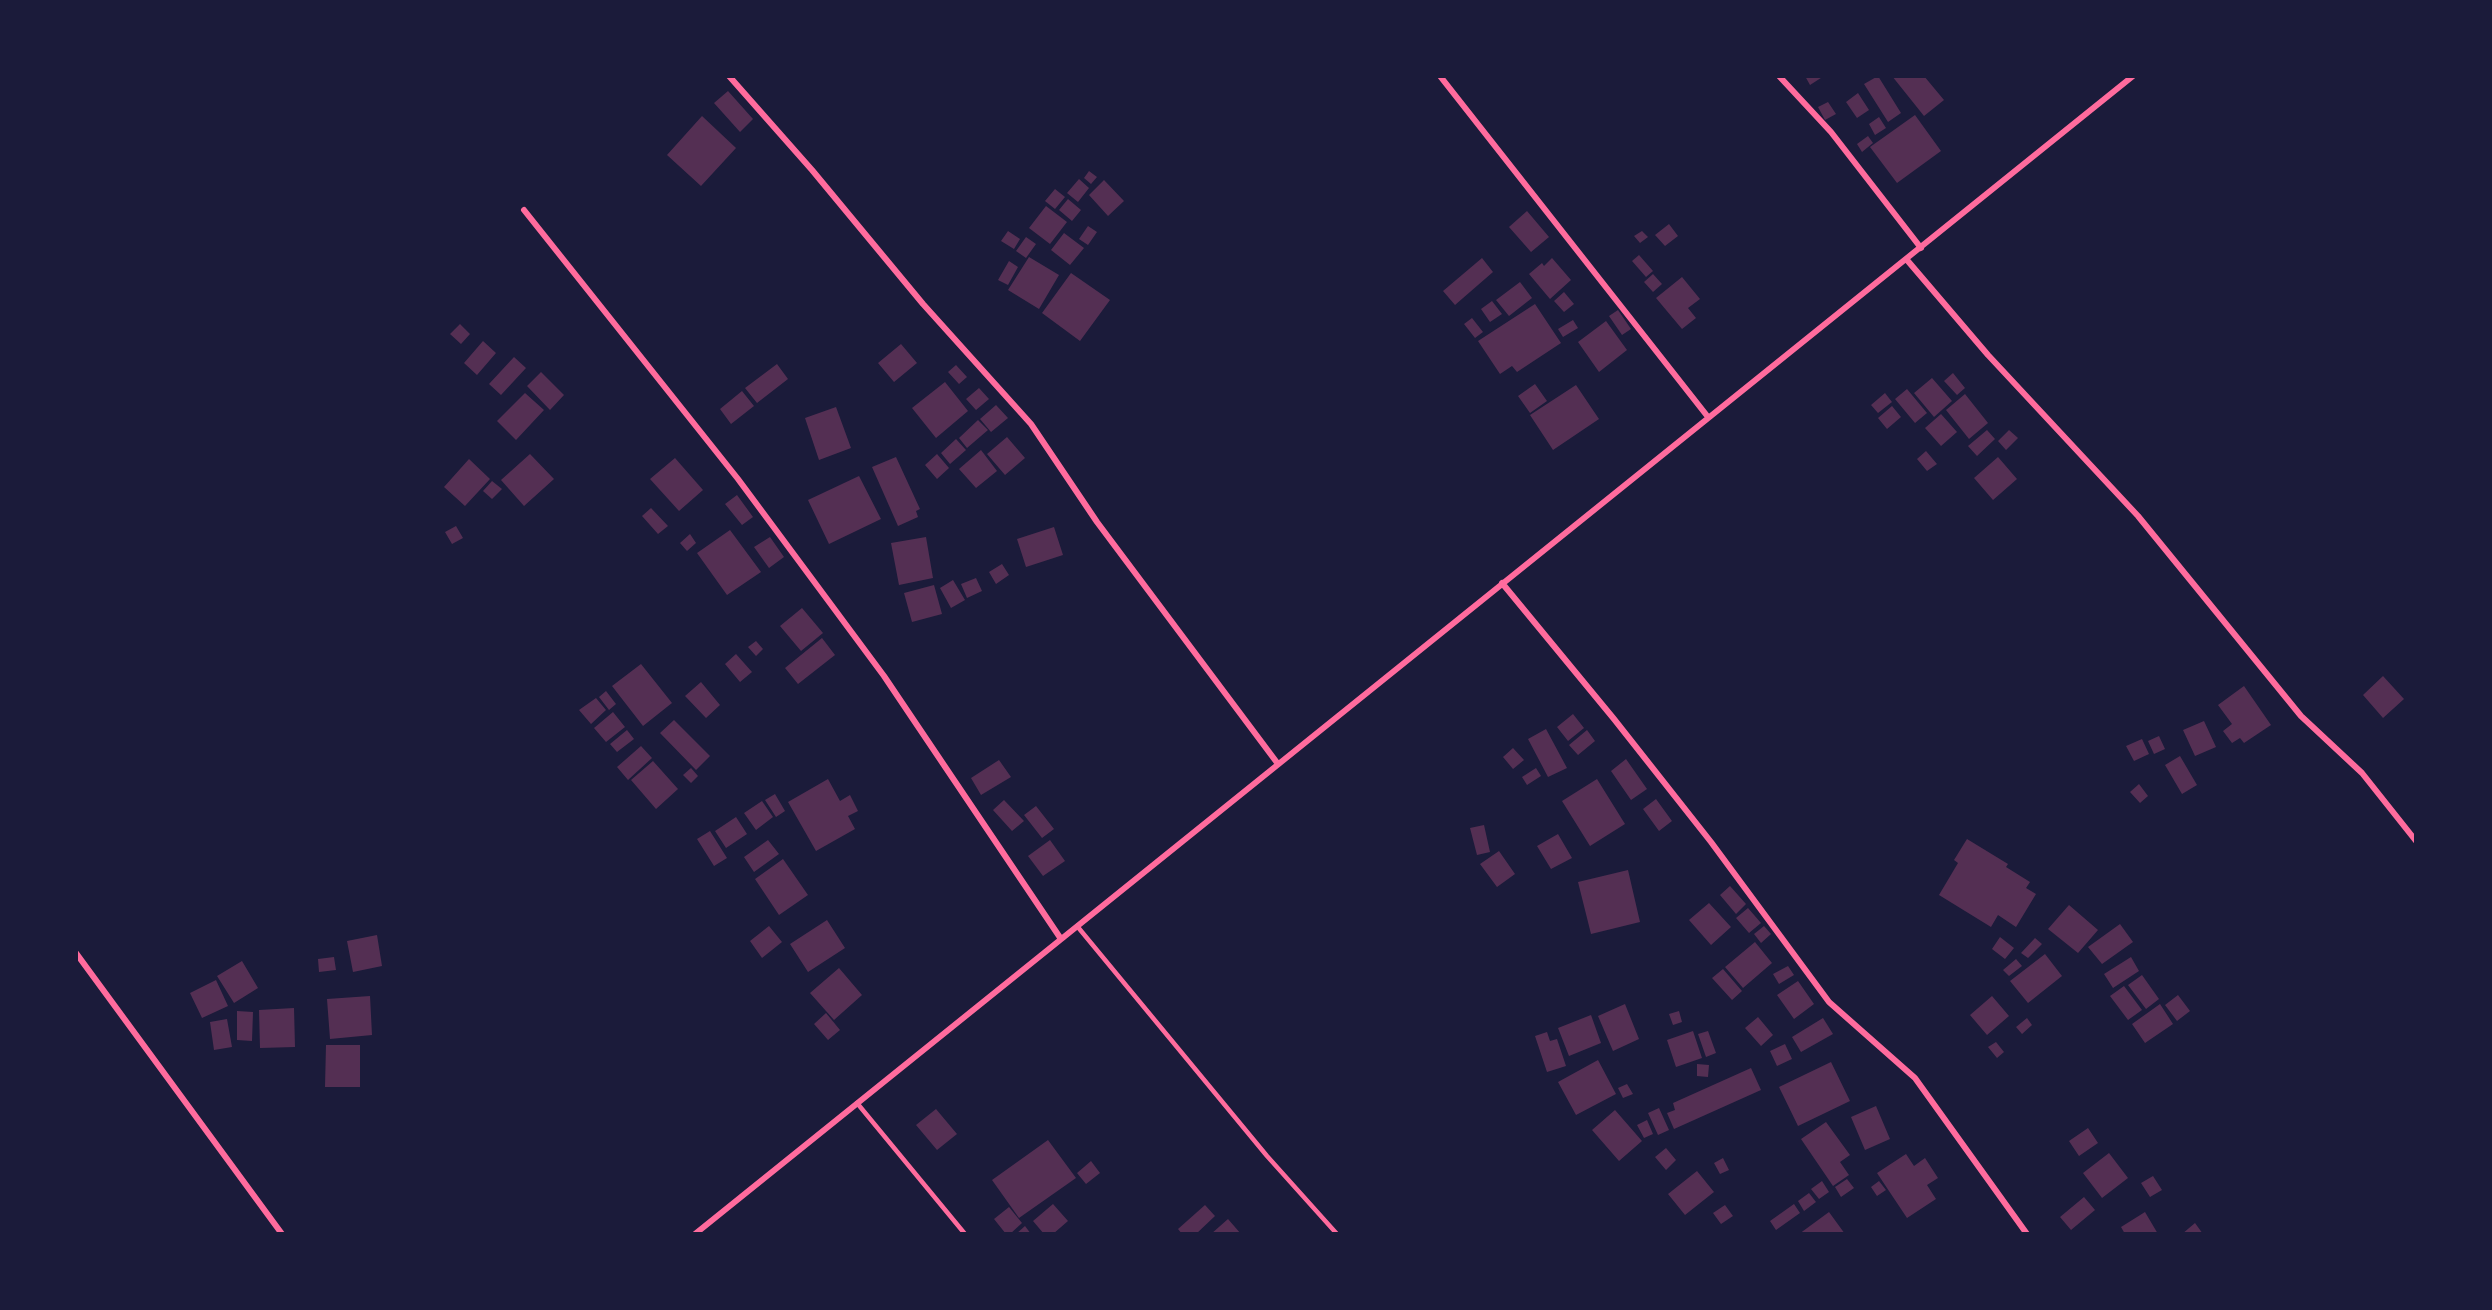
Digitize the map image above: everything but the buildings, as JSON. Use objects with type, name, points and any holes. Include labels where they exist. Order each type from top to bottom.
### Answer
[{"type":"street","points":[[729,76],[812,170],[923,304],[1031,424],[1097,522],[1278,764]]},
{"type":"street","points":[[1440,76],[1708,417]]},
{"type":"street","points":[[1779,76],[1831,132],[1921,248]]},
{"type":"street","points":[[695,1233],[2133,76]]},
{"type":"street","points":[[524,210],[738,479],[856,638],[1061,939]]},
{"type":"street","points":[[1907,260],[1988,355],[2138,516],[2301,716],[2362,773],[2415,841]]},
{"type":"street","points":[[1502,583],[1711,842],[1829,1002],[1915,1078],[2027,1233]]},
{"type":"street","points":[[76,953],[282,1233]]},
{"type":"lane","points":[[1077,926],[1267,1156],[1337,1233]]},
{"type":"lane","points":[[857,1103],[965,1233]]}]
